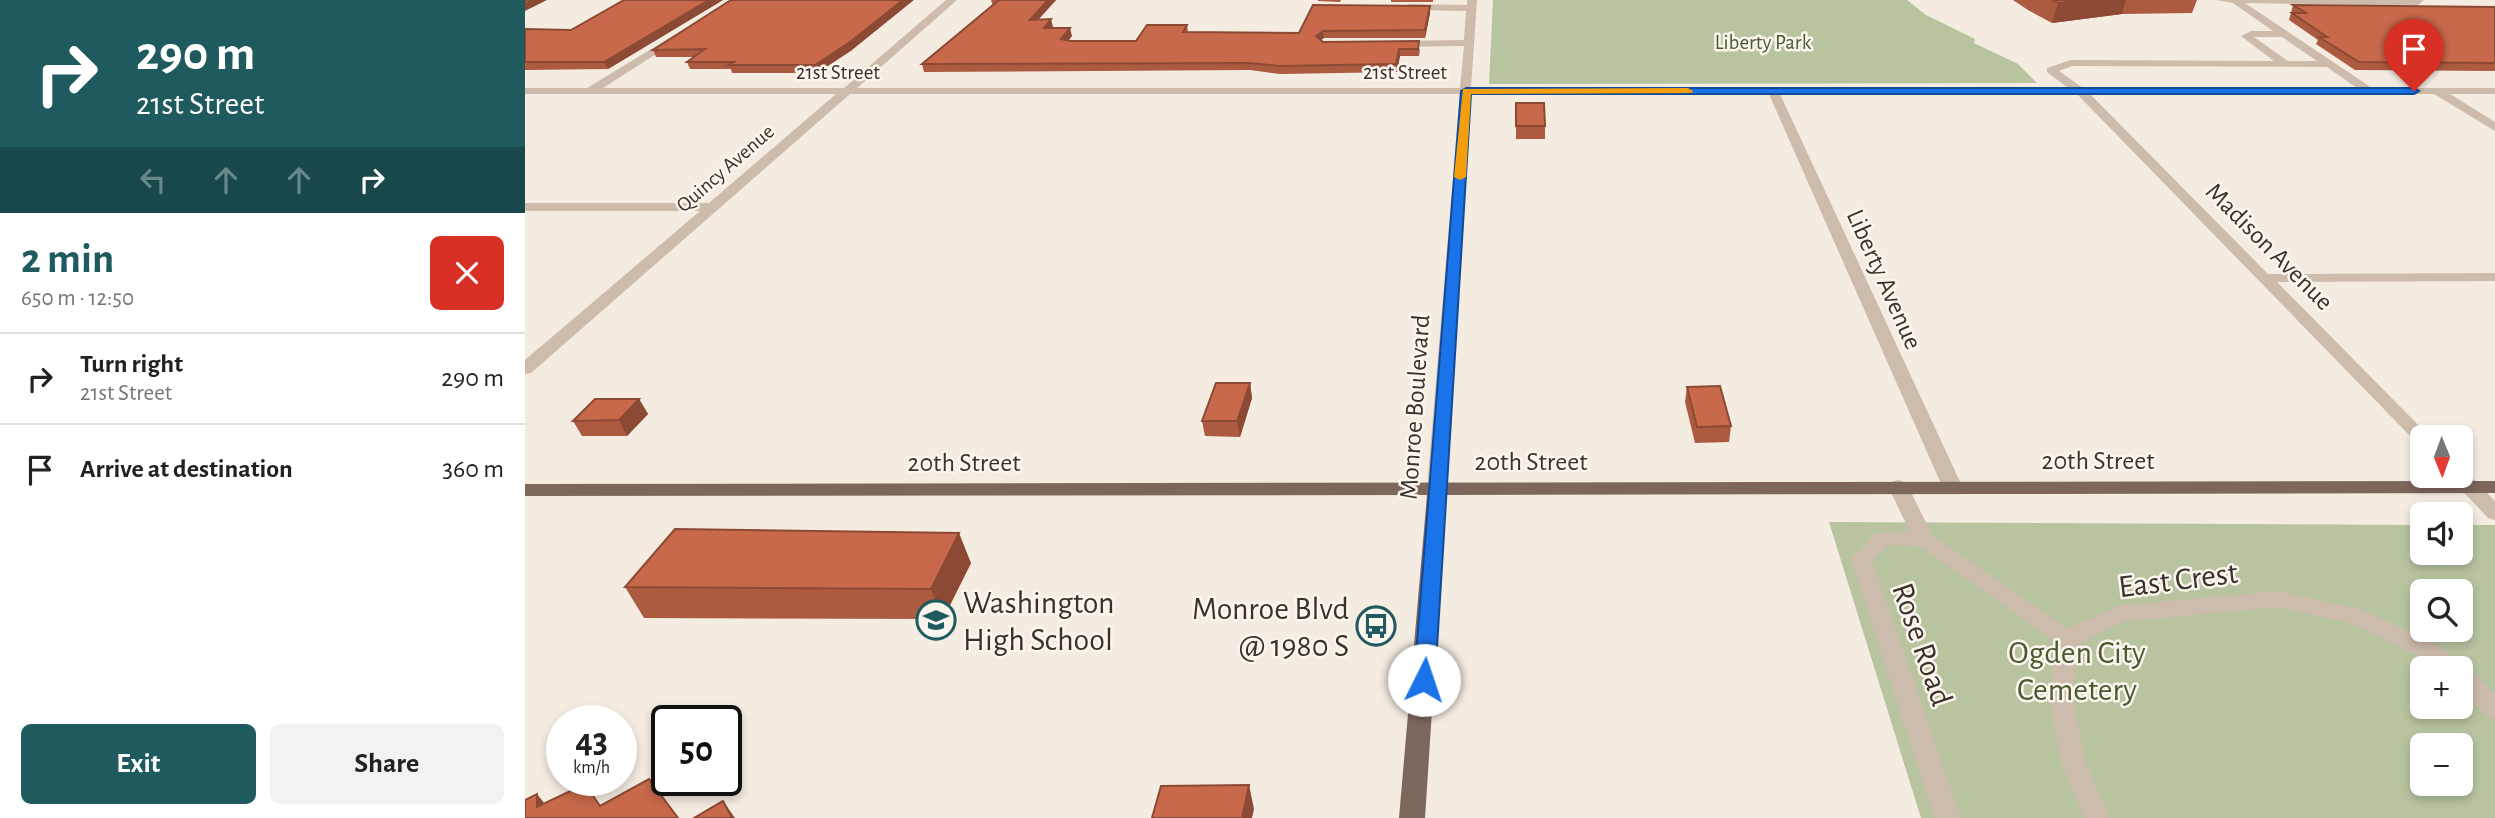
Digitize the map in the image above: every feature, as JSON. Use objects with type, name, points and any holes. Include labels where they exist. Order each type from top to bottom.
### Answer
[{"type":"main road","name":"20th Street","points":[[525,490],[1952,486],[2410,482]]},
{"type":"main road","name":"20th Street","points":[[2473,483],[2495,487]]},
{"type":"main road","name":"Monroe Boulevard","points":[[1412,818],[1437,488]]},
{"type":"street","name":"Quincy Avenue","points":[[525,369],[952,0]]},
{"type":"street","points":[[2221,0],[2420,5]]},
{"type":"street","points":[[2236,1],[2369,91]]},
{"type":"street","points":[[1393,7],[1472,4]]},
{"type":"street","name":"Monroe Boulevard","points":[[1437,488],[1472,4]]},
{"type":"street","points":[[2310,10],[2420,5]]},
{"type":"street","points":[[2283,34],[2246,36],[2286,64],[2329,64]]},
{"type":"street","points":[[588,92],[678,35]]},
{"type":"street","points":[[1388,44],[1470,43]]},
{"type":"street","name":"Madison Avenue","points":[[2286,64],[2071,63],[2051,70],[2080,91],[2410,426]]},
{"type":"street","name":"Liberty Avenue","points":[[1773,91],[1952,486]]},
{"type":"street","points":[[2437,91],[2495,127]]},
{"type":"street","name":"21st Street","points":[[525,92],[2495,91]]},
{"type":"street","points":[[525,207],[712,207]]},
{"type":"street","points":[[2265,278],[2495,277]]},
{"type":"street","points":[[1898,486],[1924,539],[2067,639],[2061,696],[2073,761],[2097,818]]},
{"type":"street","points":[[2472,488],[2495,513]]},
{"type":"street","name":"Rose Road","points":[[1924,539],[1883,538],[1861,559],[1948,818]]},
{"type":"street","name":"East Crest","points":[[2067,639],[2118,614],[2277,599],[2355,617],[2436,656]]},
{"type":"street","points":[[2473,686],[2495,710]]},
{"type":"green space","name":"Liberty Park","points":[[1493,0],[1907,0],[1926,15],[1975,39],[1974,43],[2018,64],[2037,83],[1489,84]]},
{"type":"green space","name":"Ogden City Cemetery","points":[[1829,522],[2410,525],[2410,565],[2473,565],[2473,525],[2495,525],[2495,818],[1921,818]]},
{"type":"building","points":[[624,0],[709,0],[604,62],[525,62],[525,29],[571,30]]},
{"type":"building","points":[[731,0],[903,0],[850,42],[815,65],[687,62],[705,49],[653,50]]},
{"type":"building","points":[[999,0],[1048,0],[1030,20],[1051,19],[1044,28],[1070,28],[1061,39],[1071,41],[1136,41],[1147,25],[1187,25],[1183,32],[1299,33],[1313,5],[1430,6],[1425,30],[1323,31],[1316,36],[1323,42],[1419,41],[1418,49],[1399,49],[1396,64],[922,64]]},
{"type":"building","points":[[2052,0],[2084,0],[2058,3]]},
{"type":"building","points":[[2293,5],[2495,7],[2495,63],[2359,62],[2319,37],[2327,37],[2292,13],[2306,13]]},
{"type":"building","points":[[1516,103],[1544,103],[1545,126],[1516,126]]},
{"type":"building","points":[[1216,383],[1250,383],[1237,421],[1202,421]]},
{"type":"building","points":[[1720,386],[1731,426],[1697,427],[1687,387]]},
{"type":"building","points":[[595,399],[639,399],[619,420],[573,421]]},
{"type":"building","points":[[675,529],[959,533],[931,589],[625,587]]},
{"type":"building","points":[[649,779],[651,796],[662,796],[678,818],[525,818],[525,800],[537,794],[537,807],[560,796],[593,796],[600,806],[618,796],[637,796],[637,786]]},
{"type":"building","points":[[1249,785],[1242,818],[1152,818],[1161,786]]},
{"type":"building","points":[[723,801],[732,818],[694,818]]},
{"type":"slow traffic","points":[[1460,177],[1466,91],[1688,91]]},
{"type":"place","name":"Washington High School","points":[[936,620]]},
{"type":"place","name":"Monroe Blvd @ 1980 S","points":[[1376,626]]},
{"type":"route","points":[[1424,680],[1466,91],[2414,91]]}]
